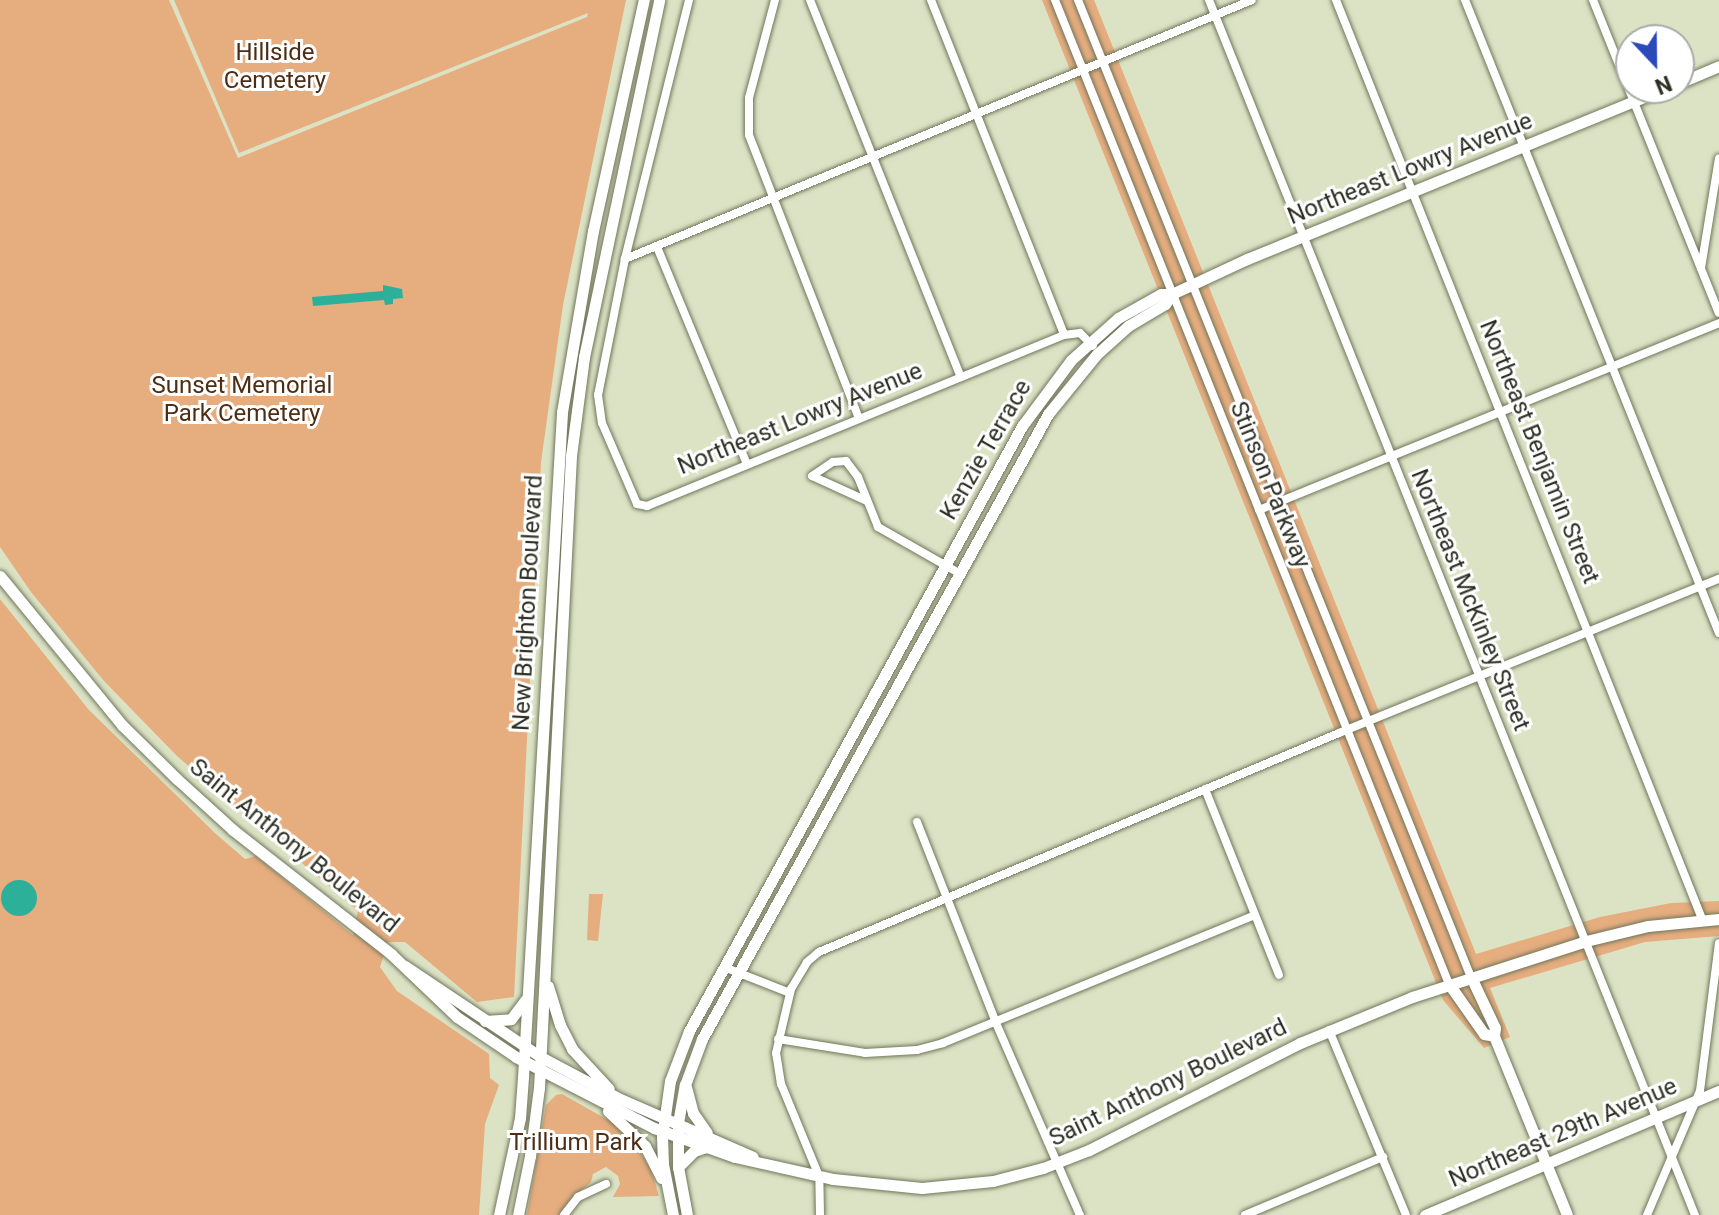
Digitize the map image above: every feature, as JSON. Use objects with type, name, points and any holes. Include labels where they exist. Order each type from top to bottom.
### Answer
[{"type":"main road","name":"New Brighton Boulevard","points":[[499,1215],[520,1118],[562,412],[593,231],[644,0]]},
{"type":"main road","name":"New Brighton Boulevard","points":[[518,1215],[534,1133],[541,1057],[571,456],[589,329],[659,0]]},
{"type":"main road","points":[[1695,76],[1719,66]]},
{"type":"main road","name":"Northeast Lowry Avenue","points":[[1172,294],[1302,237],[1627,104]]},
{"type":"main road","name":"Kenzie Terrace","points":[[666,1189],[663,1124],[680,1052],[1035,405],[1090,341],[1142,304],[1161,294],[1172,294]]},
{"type":"main road","name":"Kenzie Terrace","points":[[687,1215],[678,1167],[678,1130],[685,1085],[702,1039],[1048,414],[1097,354],[1128,326],[1165,304],[1172,294]]},
{"type":"main road","name":"Saint Anthony Boulevard","points":[[0,576],[122,725],[233,830],[391,954],[447,1009],[524,1062],[595,1100],[757,1159],[819,1176],[885,1186],[934,1187],[993,1181],[1058,1163],[1103,1143],[1223,1079],[1329,1030],[1449,984],[1586,941],[1648,926],[1719,919]]},
{"type":"main road","name":"Saint Anthony Boulevard","points":[[405,966],[418,971],[484,1021],[541,1057],[663,1124]]},
{"type":"main road","points":[[545,976],[560,1025],[572,1049],[588,1071],[618,1098]]},
{"type":"main road","points":[[1471,977],[1495,1028],[1494,1036],[1567,1215]]},
{"type":"main road","points":[[1449,984],[1484,1034],[1494,1036]]},
{"type":"main road","points":[[484,1021],[511,1019],[528,995]]},
{"type":"main road","points":[[678,1167],[708,1142],[693,1113],[685,1085]]},
{"type":"main road","name":"Northeast 29th Avenue","points":[[1425,1215],[1719,1091]]},
{"type":"main road","points":[[595,1100],[645,1146],[666,1189],[673,1215]]},
{"type":"street","points":[[625,259],[689,0]]},
{"type":"street","points":[[775,0],[749,98],[747,117],[753,154],[859,418]]},
{"type":"street","points":[[810,0],[961,377]]},
{"type":"street","points":[[931,0],[1069,333],[1090,341],[1097,354]]},
{"type":"street","name":"Stinson Parkway","points":[[1055,0],[1449,984]]},
{"type":"street","name":"Stinson Parkway","points":[[1078,0],[1471,977]]},
{"type":"street","name":"Northeast McKinley Street","points":[[1209,0],[1695,1215]]},
{"type":"street","points":[[625,259],[1252,0]]},
{"type":"street","name":"Northeast Benjamin Street","points":[[1336,0],[1702,919]]},
{"type":"street","points":[[1465,0],[1719,633]]},
{"type":"street","points":[[1593,0],[1615,54]]},
{"type":"street","points":[[1635,104],[1719,313]]},
{"type":"street","points":[[1701,268],[1715,209],[1719,158]]},
{"type":"street","points":[[657,247],[747,464]]},
{"type":"street","name":"Northeast Lowry Avenue","points":[[625,259],[598,395],[599,410],[641,507],[1069,333]]},
{"type":"street","points":[[1259,510],[1719,323]]},
{"type":"street","points":[[867,501],[812,476],[833,462],[846,461],[858,477],[884,532],[959,573]]},
{"type":"street","points":[[820,1215],[819,1176],[781,1084],[778,1039],[798,975],[819,952],[1205,789],[1719,579]]},
{"type":"street","points":[[1205,789],[1279,975]]},
{"type":"street","points":[[917,822],[996,1023],[1080,1215]]},
{"type":"street","points":[[778,1039],[839,1051],[892,1053],[943,1043],[1255,915]]},
{"type":"street","points":[[1647,1215],[1697,1101],[1719,943]]},
{"type":"street","points":[[724,967],[790,993]]},
{"type":"street","points":[[1329,1030],[1406,1215]]},
{"type":"street","points":[[1245,1215],[1383,1157]]},
{"type":"street","points":[[564,1215],[578,1197],[606,1184]]},
{"type":"green space","name":"Sunset Memorial Park Cemetery","points":[[0,0],[169,0],[238,158],[587,17],[588,13],[239,153],[174,0],[626,0],[563,305],[541,462],[514,997],[477,1002],[405,942],[388,942],[380,967],[397,991],[489,1054],[490,1078],[499,1085],[485,1124],[479,1215],[0,1215],[0,599],[89,710],[216,834],[245,859],[256,856],[353,935],[358,911],[177,756],[104,681],[31,592],[0,547]]},
{"type":"green space","points":[[1042,0],[1094,0],[1476,954],[1600,917],[1671,903],[1719,901],[1719,936],[1645,942],[1490,988],[1510,1037],[1484,1048],[1443,1000]]},
{"type":"green space","points":[[589,894],[603,894],[598,941],[587,940]]},
{"type":"green space","name":"Trillium Park","points":[[562,1094],[615,1124],[635,1144],[651,1170],[659,1196],[613,1197],[620,1184],[618,1176],[606,1167],[593,1174],[591,1182],[571,1199],[559,1215],[527,1215],[546,1105],[556,1095]]},
{"type":"water","points":[[383,285],[402,289],[403,298],[393,299],[393,304],[385,305],[384,300],[313,306],[312,297],[383,291]]},
{"type":"water","points":[[19,880],[31,886],[37,898],[31,910],[19,916],[7,910],[1,898],[7,886]]},
{"type":"park label","name":"Hillside Cemetery","points":[[275,67]]}]
